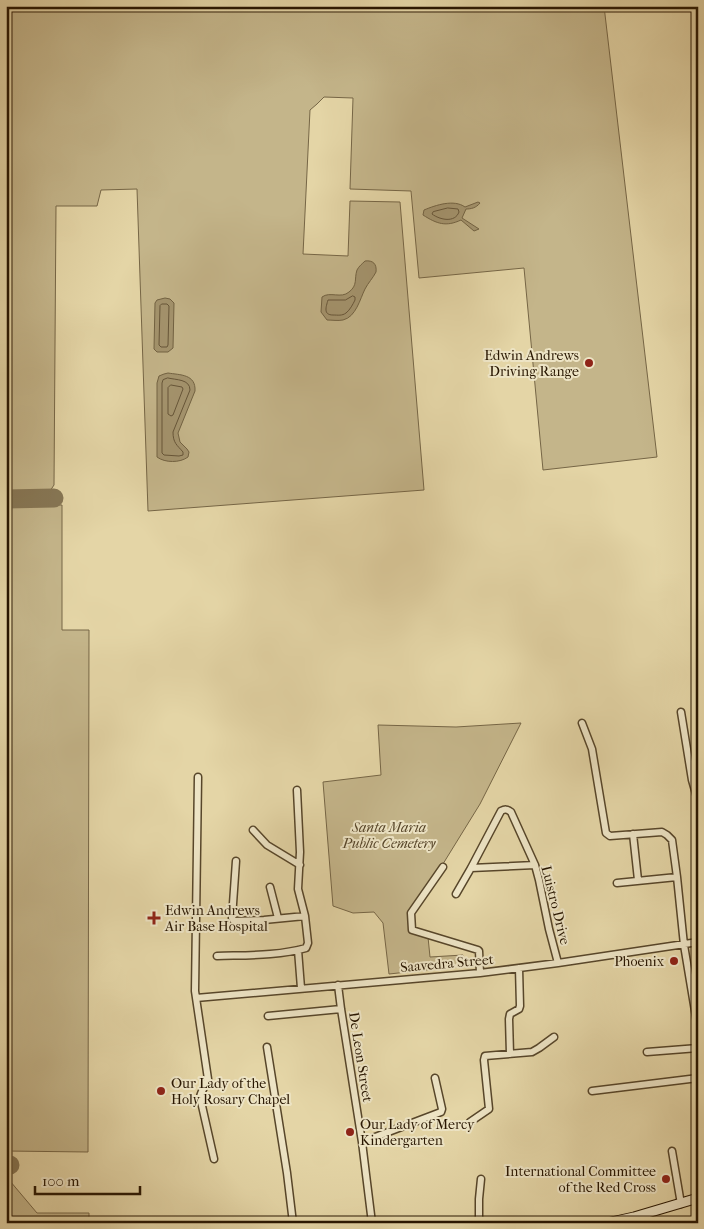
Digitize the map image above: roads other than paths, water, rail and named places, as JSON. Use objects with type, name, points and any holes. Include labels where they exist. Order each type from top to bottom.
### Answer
[{"type":"main road","points":[[607,1223],[634,1220],[698,1198]]},
{"type":"street","points":[[681,712],[698,801]]},
{"type":"street","points":[[582,723],[592,749],[606,833],[610,836],[662,832],[672,840],[684,945],[698,1029]]},
{"type":"street","points":[[198,777],[195,991],[208,1079],[200,1097],[214,1159]]},
{"type":"street","points":[[217,956],[258,954],[306,948],[308,943],[305,916],[298,889],[300,866],[297,790]]},
{"type":"street","name":"Luistro Drive","points":[[456,894],[500,811],[508,809],[535,865],[558,964]]},
{"type":"street","points":[[253,830],[267,845],[300,866]]},
{"type":"street","points":[[633,834],[638,880]]},
{"type":"street","points":[[236,861],[232,918],[234,922],[305,916]]},
{"type":"street","points":[[471,868],[535,865]]},
{"type":"street","points":[[443,867],[411,913],[412,930],[478,950],[480,973]]},
{"type":"street","points":[[617,883],[677,877]]},
{"type":"street","points":[[270,887],[278,918]]},
{"type":"street","name":"Saavedra Street","points":[[196,998],[480,973],[558,964],[698,942]]},
{"type":"street","points":[[298,950],[301,988]]},
{"type":"street","points":[[510,1054],[510,1014],[519,1009],[520,1006],[519,968]]},
{"type":"street","name":"De Leon Street","points":[[338,985],[362,1142],[372,1223]]},
{"type":"street","points":[[268,1016],[341,1009]]},
{"type":"street","points":[[470,1122],[489,1109],[485,1056],[532,1052],[554,1037]]},
{"type":"street","points":[[267,1047],[293,1223]]},
{"type":"street","points":[[647,1052],[698,1048]]},
{"type":"street","points":[[362,1142],[441,1112],[442,1109],[435,1078]]},
{"type":"street","points":[[592,1091],[698,1078]]},
{"type":"street","points":[[672,1151],[682,1204]]},
{"type":"street","points":[[479,1223],[481,1179]]},
{"type":"water","points":[[456,203],[465,207],[480,203],[475,207],[466,209],[462,218],[479,229],[474,231],[461,220],[446,224],[433,221],[423,215],[424,210],[439,205]]},
{"type":"water","points":[[365,261],[374,263],[376,272],[354,312],[343,320],[327,320],[321,312],[322,297],[325,295],[343,295],[349,292],[355,284],[357,270]]},
{"type":"water","points":[[170,299],[174,303],[173,348],[168,352],[157,352],[154,349],[155,303],[157,300]]},
{"type":"water","points":[[168,373],[186,376],[195,385],[195,391],[178,433],[180,442],[189,452],[188,457],[177,461],[168,461],[157,457],[157,383],[159,376]]},
{"type":"place","name":"Edwin Andrews Driving Range","points":[[589,363]]},
{"type":"place","name":"Edwin Andrews Air Base Hospital","points":[[154,918]]},
{"type":"place","name":"Phoenix","points":[[674,961]]},
{"type":"place","name":"Our Lady of the Holy Rosary Chapel","points":[[161,1091]]},
{"type":"place","name":"Our Lady of Mercy Kindergarten","points":[[350,1132]]},
{"type":"place","name":"International Committee of the Red Cross","points":[[666,1179]]},
{"type":"park label","name":"Santa Maria Public Cemetery","points":[[389,836]]}]
